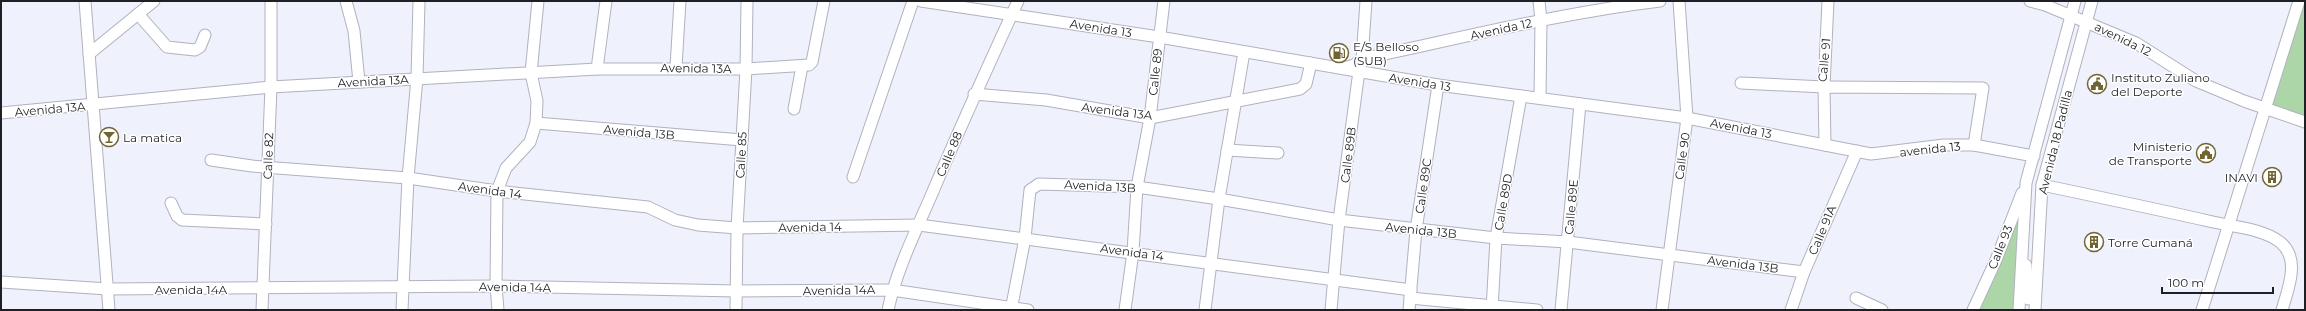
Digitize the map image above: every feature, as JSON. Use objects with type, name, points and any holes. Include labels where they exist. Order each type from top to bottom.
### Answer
[{"type":"street","points":[[85,1],[109,310]]},
{"type":"street","points":[[89,54],[154,1]]},
{"type":"street","name":"Calle 82","points":[[262,310],[271,87],[271,1]]},
{"type":"street","points":[[346,1],[354,31],[359,82]]},
{"type":"street","points":[[402,310],[408,178],[417,78],[419,1]]},
{"type":"street","points":[[498,310],[496,286],[497,191],[506,168],[530,142],[536,123],[537,101],[531,73],[538,1]]},
{"type":"street","points":[[597,69],[606,1]]},
{"type":"street","points":[[676,67],[680,1]]},
{"type":"street","name":"Calle 85","points":[[736,310],[737,228],[746,68],[747,1]]},
{"type":"street","points":[[794,109],[802,66],[812,62],[824,1]]},
{"type":"street","points":[[853,177],[913,1]]},
{"type":"street","name":"Avenida 13","points":[[921,1],[1159,37],[1438,85],[1687,118],[1825,145]]},
{"type":"street","name":"Calle 88","points":[[888,310],[892,290],[974,94],[1018,1]]},
{"type":"street","name":"Calle 89","points":[[1125,310],[1133,252],[1137,187],[1150,118],[1164,1]]},
{"type":"street","name":"Calle 89B","points":[[1331,310],[1339,220],[1359,71],[1362,59],[1366,1]]},
{"type":"street","points":[[1539,1],[1541,20],[1540,98]]},
{"type":"street","name":"Avenida 12","points":[[1344,68],[1354,65],[1362,59],[1609,4],[1660,1]]},
{"type":"street","name":"Calle 90","points":[[1662,310],[1668,254],[1687,118],[1679,1]]},
{"type":"street","name":"Calle 91","points":[[1741,83],[1824,87],[1828,1]]},
{"type":"street","points":[[2030,1],[2071,16]]},
{"type":"street","name":"Avenida 18 Padilla","points":[[2019,310],[2026,183],[2075,1]]},
{"type":"street","name":"Avenida 18 Padilla","points":[[2035,310],[2042,185],[2092,1]]},
{"type":"street","points":[[2202,310],[2298,1]]},
{"type":"street","points":[[138,14],[167,47],[195,50],[200,46],[205,35]]},
{"type":"street","name":"avenida 12","points":[[2071,16],[2087,21],[2136,43],[2196,81],[2305,122]]},
{"type":"street","points":[[1205,310],[1210,262],[1226,150],[1244,52]]},
{"type":"street","name":"Avenida 13A","points":[[974,94],[1046,100],[1150,118],[1300,89],[1306,84],[1311,63]]},
{"type":"street","name":"Avenida 13A","points":[[1,113],[271,87],[417,78],[597,69],[802,66]]},
{"type":"street","name":"Calle 89C","points":[[1409,310],[1416,230],[1438,85]]},
{"type":"street","points":[[1825,145],[1824,87],[1983,88],[1974,145]]},
{"type":"street","name":"Calle 89D","points":[[1492,308],[1496,238],[1522,96]]},
{"type":"street","name":"Calle 89E","points":[[1561,310],[1580,104]]},
{"type":"street","name":"Avenida 13B","points":[[536,123],[742,140]]},
{"type":"street","name":"avenida 13","points":[[1825,145],[1856,151],[1885,154],[1944,145],[1974,145],[2034,156]]},
{"type":"street","points":[[1226,150],[1278,153]]},
{"type":"street","name":"Calle 91A","points":[[1791,310],[1804,272],[1856,151]]},
{"type":"street","name":"Avenida 14","points":[[211,160],[268,167],[408,178],[497,191],[648,207],[675,220],[698,225],[737,228],[919,225],[1210,262],[1334,280],[1492,308],[1537,310]]},
{"type":"street","name":"Calle 93","points":[[1973,310],[1996,260],[2026,183]]},
{"type":"street","name":"Avenida 13B","points":[[1025,238],[1030,190],[1039,184],[1137,187],[1219,199],[1339,220],[1416,230],[1496,238],[1568,242],[1804,272]]},
{"type":"street","points":[[2042,185],[2228,225],[2261,233],[2280,241],[2287,250],[2292,263],[2292,276],[2282,310]]},
{"type":"street","points":[[171,203],[177,216],[182,220],[266,224]]},
{"type":"street","points":[[2228,225],[2276,246],[2283,254],[2287,264],[2287,276],[2277,310]]},
{"type":"street","points":[[1011,309],[1025,238]]},
{"type":"street","points":[[2022,250],[2027,268],[2028,310]]},
{"type":"street","name":"Avenida 14A","points":[[1,282],[108,289],[496,286],[737,291],[892,290],[1011,309],[1028,310]]},
{"type":"street","points":[[1856,298],[1882,310]]},
{"type":"green space","points":[[2301,1],[2305,1],[2305,117],[2267,105]]},
{"type":"green space","points":[[2020,216],[2013,310],[1979,310]]},
{"type":"place","name":"E/S Belloso (SUB)","points":[[1339,53]]},
{"type":"place","name":"Instituto Zuliano del Deporte","points":[[2097,84]]},
{"type":"place","name":"La matica","points":[[109,137]]},
{"type":"place","name":"Ministerio de Transporte","points":[[2206,153]]},
{"type":"place","name":"INAVI","points":[[2272,177]]},
{"type":"place","name":"Torre Cumaná","points":[[2094,242]]}]
